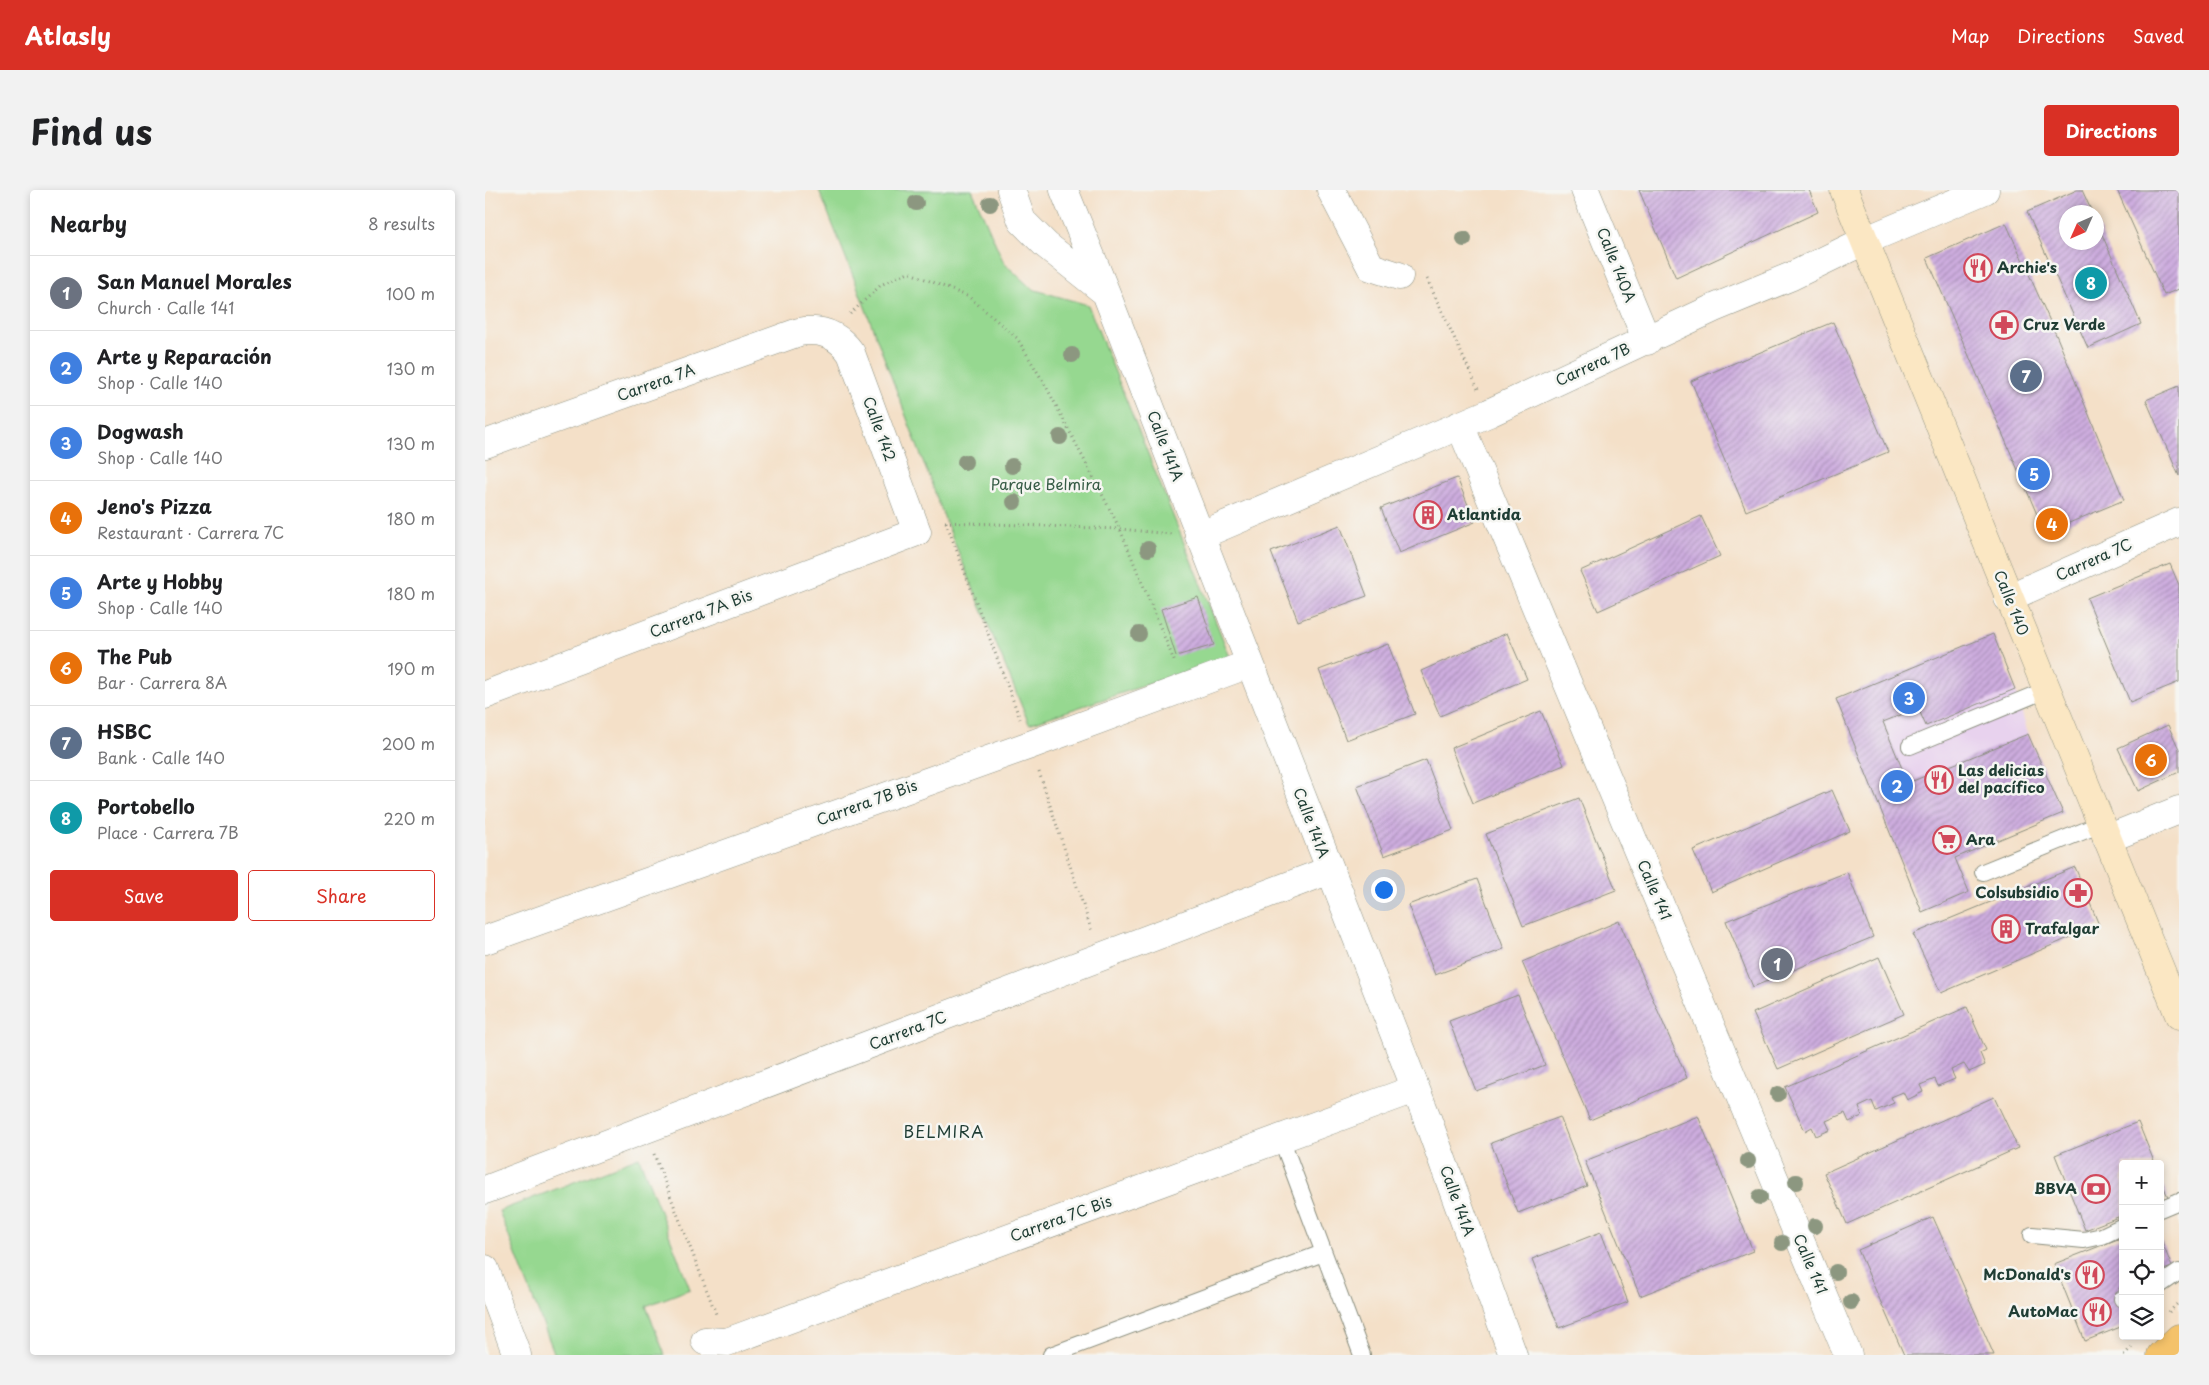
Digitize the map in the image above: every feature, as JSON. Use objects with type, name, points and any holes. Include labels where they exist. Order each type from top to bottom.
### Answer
[{"type":"main road","points":[[2161,1355],[2179,1338]]},
{"type":"street","points":[[1011,190],[1022,221],[1046,245],[1106,293]]},
{"type":"street","name":"Calle 141A","points":[[1064,190],[1106,293],[1415,1089],[1513,1355]]},
{"type":"street","points":[[1331,190],[1371,267],[1399,276]]},
{"type":"street","name":"Calle 140A","points":[[1585,190],[1647,341]]},
{"type":"street","name":"Calle 140","points":[[1844,190],[2008,598],[2179,1015]]},
{"type":"street","name":"Carrera 7B","points":[[1199,536],[1460,426],[1647,341],[1714,308],[1792,276],[1864,241],[1985,190]]},
{"type":"street","name":"Carrera 7A","points":[[485,444],[799,332],[809,330],[829,333]]},
{"type":"street","name":"Calle 142","points":[[829,333],[837,338],[851,353],[917,532]]},
{"type":"street","name":"Calle 141","points":[[1460,426],[1848,1355]]},
{"type":"street","name":"Carrera 7C","points":[[2008,598],[2179,522]]},
{"type":"street","name":"Carrera 7A Bis","points":[[485,695],[917,532]]},
{"type":"street","name":"Carrera 7B Bis","points":[[485,940],[1249,664]]},
{"type":"street","points":[[2104,832],[2179,810]]},
{"type":"street","name":"Carrera 7C","points":[[485,1190],[1330,870]]},
{"type":"street","name":"Carrera 7C Bis","points":[[716,1342],[1415,1089]]},
{"type":"street","points":[[485,1269],[517,1355]]},
{"type":"lane","points":[[1910,746],[2046,690]]},
{"type":"lane","points":[[1983,872],[2104,832]]},
{"type":"lane","points":[[1281,1138],[1362,1355]]},
{"type":"lane","points":[[2164,1207],[2179,1201]]},
{"type":"lane","points":[[2164,1214],[2179,1210]]},
{"type":"lane","points":[[2032,1236],[2084,1240],[2102,1236],[2119,1229]]},
{"type":"lane","points":[[1051,1355],[1323,1253]]},
{"type":"lane","points":[[2164,1282],[2179,1272]]},
{"type":"path","points":[[829,333],[881,285],[908,272],[969,297],[1017,338],[1047,388],[1120,529],[1185,688]]},
{"type":"path","points":[[1399,276],[1427,279],[1489,413]]},
{"type":"path","points":[[945,522],[1120,529],[1199,536]]},
{"type":"path","points":[[645,1130],[716,1342]]},
{"type":"shaded area","points":[[1993,634],[2015,689],[2028,734],[2039,760],[1888,822],[1836,699]]},
{"type":"green space","name":"Parque Belmira","points":[[819,190],[972,190],[1004,263],[1032,289],[1088,305],[1230,657],[1029,724],[946,522]]},
{"type":"green space","points":[[639,1157],[690,1289],[646,1306],[665,1355],[555,1355],[499,1211]]},
{"type":"building","points":[[1639,190],[1809,190],[1818,212],[1676,278]]},
{"type":"building","points":[[2077,190],[2082,190],[2089,205],[2059,205],[2059,250],[2104,250],[2104,239],[2141,324],[2088,348],[2027,212]]},
{"type":"building","points":[[2117,190],[2179,190],[2179,289],[2164,295]]},
{"type":"building","points":[[2006,223],[2057,337],[2124,500],[2045,533],[1927,258]]},
{"type":"building","points":[[1833,322],[1888,452],[1746,511],[1691,381]]},
{"type":"building","points":[[2179,386],[2179,476],[2146,400]]},
{"type":"building","name":"Atlantida","points":[[1457,478],[1475,522],[1399,553],[1381,508]]},
{"type":"building","points":[[1701,516],[1720,556],[1598,611],[1580,571]]},
{"type":"building","points":[[1340,525],[1367,596],[1298,621],[1271,552]]},
{"type":"building","points":[[2170,564],[2179,585],[2179,682],[2130,702],[2087,598]]},
{"type":"building","points":[[1198,597],[1214,645],[1176,656],[1161,609]]},
{"type":"building","points":[[1507,633],[1527,679],[1440,716],[1421,671]]},
{"type":"building","points":[[1993,634],[2015,689],[1926,726],[1918,708],[1883,722],[1908,783],[2028,734],[2063,813],[1955,858],[1969,892],[1922,912],[1836,699]]},
{"type":"building","points":[[1388,644],[1415,714],[1346,740],[1319,670]]},
{"type":"building","points":[[1541,711],[1564,765],[1473,803],[1451,748]]},
{"type":"building","points":[[2168,725],[2179,749],[2179,772],[2138,791],[2118,748]]},
{"type":"building","points":[[1426,760],[1453,830],[1384,856],[1357,786]]},
{"type":"building","points":[[1832,790],[1850,831],[1711,892],[1693,850]]},
{"type":"building","points":[[1579,798],[1616,890],[1523,926],[1486,834]]},
{"type":"building","name":"Trafalgar","points":[[2075,867],[2099,925],[1941,993],[1913,934]]},
{"type":"building","points":[[1847,872],[1873,937],[1753,987],[1726,921]]},
{"type":"building","points":[[1477,879],[1504,949],[1435,975],[1408,905]]},
{"type":"building","points":[[1619,921],[1687,1078],[1590,1120],[1522,962]]},
{"type":"building","points":[[1879,957],[1904,1014],[1778,1069],[1753,1013]]},
{"type":"building","points":[[1518,995],[1545,1065],[1476,1091],[1449,1021]]},
{"type":"building","points":[[1967,1007],[1986,1050],[1980,1053],[1985,1065],[1969,1072],[1964,1064],[1951,1070],[1955,1079],[1938,1086],[1935,1079],[1920,1085],[1923,1092],[1907,1100],[1903,1092],[1891,1097],[1894,1103],[1876,1111],[1872,1101],[1859,1107],[1862,1116],[1849,1122],[1845,1113],[1826,1121],[1830,1130],[1816,1136],[1812,1127],[1805,1131],[1785,1087]]},
{"type":"building","points":[[1994,1097],[2018,1148],[1847,1224],[1824,1173]]},
{"type":"building","points":[[1698,1116],[1753,1251],[1640,1296],[1585,1161]]},
{"type":"building","points":[[1560,1117],[1587,1186],[1518,1213],[1491,1143]]},
{"type":"building","name":"BBVA","points":[[2138,1122],[2153,1160],[2119,1160],[2119,1217],[2085,1230],[2055,1155]]},
{"type":"building","points":[[2164,1188],[2168,1197],[2164,1198]]},
{"type":"building","points":[[1933,1217],[1994,1355],[1904,1355],[1858,1250]]},
{"type":"building","points":[[1601,1232],[1628,1302],[1559,1328],[1532,1259]]},
{"type":"building","name":"McDonald's","points":[[2119,1239],[2119,1328],[2085,1341],[2054,1264]]},
{"type":"building","points":[[2164,1247],[2172,1267],[2164,1270]]},
{"type":"place","name":"Archie's","points":[[1978,268]]},
{"type":"place","name":"Portobello","points":[[2091,283]]},
{"type":"place","name":"Cruz Verde","points":[[2004,325]]},
{"type":"place","name":"HSBC","points":[[2026,376]]},
{"type":"place","name":"Arte y Hobby","points":[[2034,474]]},
{"type":"place","name":"Atlantida","points":[[1428,515]]},
{"type":"place","name":"Jeno's Pizza","points":[[2052,524]]},
{"type":"place","name":"Dogwash","points":[[1909,698]]},
{"type":"place","name":"The Pub","points":[[2151,760]]},
{"type":"place","name":"Las delicias del pacífico","points":[[1939,780]]},
{"type":"place","name":"Arte y Reparación","points":[[1897,786]]},
{"type":"place","name":"Ara","points":[[1947,840]]},
{"type":"place","name":"Colsubsidio","points":[[2078,893]]},
{"type":"place","name":"Trafalgar","points":[[2006,929]]},
{"type":"place","name":"San Manuel Morales","points":[[1777,964]]},
{"type":"place","name":"BBVA","points":[[2096,1189]]},
{"type":"place","name":"McDonald's","points":[[2090,1275]]},
{"type":"place","name":"AutoMac","points":[[2097,1312]]},
{"type":"district","name":"BELMIRA","points":[[944,1132]]}]
